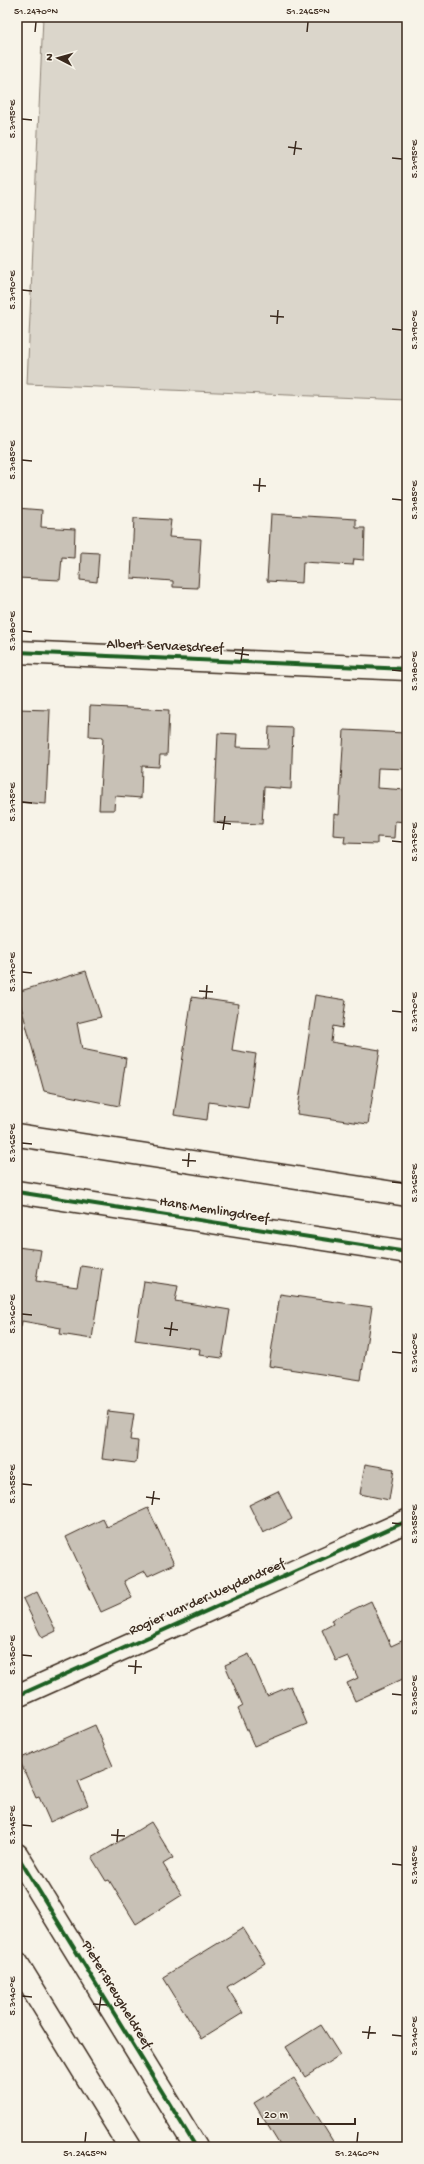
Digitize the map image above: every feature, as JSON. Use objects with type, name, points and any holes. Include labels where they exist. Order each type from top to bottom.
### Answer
[{"type":"street","name":"Albert Servaesdreef","points":[[17,652],[407,668]]},
{"type":"street","points":[[17,1135],[407,1195]]},
{"type":"street","name":"Hans Memlingdreef","points":[[17,1192],[407,1252]]},
{"type":"street","name":"Rogier van der Weydendreef","points":[[17,1696],[407,1521]]},
{"type":"street","name":"Pieter Breugheldreef","points":[[17,1854],[196,2147]]},
{"type":"street","points":[[17,1963],[130,2147]]},
{"type":"shaded area","points":[[43,17],[407,17],[407,400],[27,384]]},
{"type":"building","points":[[17,508],[42,510],[41,527],[75,529],[74,558],[62,557],[60,580],[17,578]]},
{"type":"building","points":[[271,514],[356,519],[356,528],[365,528],[364,560],[354,559],[353,565],[303,562],[302,583],[267,581]]},
{"type":"building","points":[[134,518],[171,520],[169,537],[201,539],[198,588],[173,587],[173,581],[131,578]]},
{"type":"building","points":[[81,552],[99,553],[97,582],[80,580]]},
{"type":"building","points":[[90,706],[169,710],[167,755],[160,755],[159,767],[142,766],[141,798],[115,796],[114,810],[99,810],[103,737],[89,736]]},
{"type":"building","points":[[17,709],[50,710],[46,804],[17,802]]},
{"type":"building","points":[[269,727],[293,728],[291,789],[264,787],[262,824],[214,822],[218,733],[237,734],[236,747],[268,748]]},
{"type":"building","points":[[344,730],[405,733],[404,762],[407,762],[407,769],[378,768],[377,788],[407,790],[405,822],[395,821],[394,838],[377,837],[377,844],[344,843],[345,836],[333,835],[334,814],[339,815]]},
{"type":"building","points":[[86,971],[101,1017],[77,1023],[82,1049],[126,1058],[119,1106],[44,1091],[17,992]]},
{"type":"building","points":[[315,995],[346,1000],[342,1028],[333,1026],[331,1042],[380,1050],[368,1124],[297,1114]]},
{"type":"building","points":[[192,997],[239,1004],[232,1050],[256,1054],[248,1108],[209,1102],[207,1120],[174,1115]]},
{"type":"building","points":[[17,1247],[41,1250],[36,1281],[77,1287],[81,1266],[102,1269],[92,1339],[60,1334],[61,1328],[22,1321],[21,1327],[17,1327]]},
{"type":"building","points":[[144,1281],[178,1286],[175,1301],[230,1310],[222,1358],[199,1355],[200,1349],[135,1340]]},
{"type":"building","points":[[280,1294],[372,1307],[361,1380],[269,1366]]},
{"type":"building","points":[[407,1301],[407,1336],[402,1335]]},
{"type":"building","points":[[108,1411],[134,1414],[130,1440],[138,1441],[136,1463],[102,1459]]},
{"type":"building","points":[[365,1464],[394,1469],[389,1500],[360,1494]]},
{"type":"building","points":[[278,1491],[292,1519],[263,1533],[249,1505]]},
{"type":"building","points":[[148,1508],[174,1564],[148,1576],[145,1571],[124,1581],[132,1598],[101,1612],[66,1537],[103,1519],[107,1527]]},
{"type":"building","points":[[37,1592],[56,1631],[42,1638],[23,1599]]},
{"type":"building","points":[[371,1601],[391,1646],[406,1639],[407,1677],[355,1701],[347,1683],[358,1678],[348,1656],[336,1661],[322,1630],[333,1624],[331,1620]]},
{"type":"building","points":[[249,1654],[267,1696],[291,1686],[307,1724],[254,1746],[238,1709],[243,1706],[225,1665]]},
{"type":"building","points":[[95,1725],[113,1766],[78,1781],[88,1805],[50,1822],[39,1797],[36,1798],[19,1759]]},
{"type":"building","points":[[151,1822],[173,1858],[163,1864],[182,1895],[136,1924],[109,1880],[106,1881],[92,1858]]},
{"type":"building","points":[[243,1928],[265,1963],[227,1987],[243,2013],[201,2039],[163,1977]]},
{"type":"building","points":[[321,2025],[340,2055],[305,2077],[286,2047]]},
{"type":"building","points":[[294,2078],[334,2143],[328,2147],[281,2147],[254,2103]]},
{"type":"cycle path","points":[[17,652],[407,669]]},
{"type":"cycle path","points":[[17,1192],[407,1252]]},
{"type":"cycle path","points":[[17,1696],[407,1521]]},
{"type":"cycle path","points":[[17,1855],[196,2147]]}]
